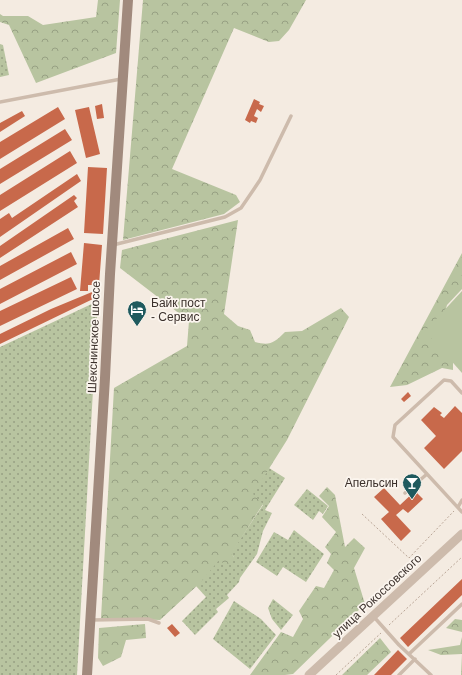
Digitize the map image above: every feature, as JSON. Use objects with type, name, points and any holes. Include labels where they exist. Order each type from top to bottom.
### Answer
[{"type":"main road","name":"Шекснинское шоссе","points":[[87,675],[128,0]]},
{"type":"street","name":"улица Рокоссовского","points":[[309,675],[462,534]]},
{"type":"lane","points":[[0,102],[124,79]]},
{"type":"lane","points":[[112,246],[225,216],[241,208],[260,180],[291,116]]},
{"type":"lane","points":[[462,393],[451,381],[444,380],[395,425],[394,437],[462,512]]},
{"type":"lane","points":[[405,493],[427,474]]},
{"type":"lane","points":[[458,507],[462,500]]},
{"type":"lane","points":[[409,654],[462,604]]},
{"type":"lane","points":[[373,616],[431,675]]},
{"type":"lane","points":[[90,620],[148,619],[159,623]]},
{"type":"lane","points":[[400,675],[415,659]]},
{"type":"path","points":[[362,514],[409,558],[458,507]]},
{"type":"path","points":[[336,675],[462,558]]},
{"type":"green space","points":[[98,0],[120,0],[116,53],[36,83],[9,25],[0,22],[0,14],[3,16],[28,16],[43,25],[96,17]]},
{"type":"green space","points":[[143,0],[306,0],[289,30],[279,41],[269,42],[234,28],[172,169],[236,195],[240,202],[224,214],[123,240]]},
{"type":"green space","points":[[0,44],[3,45],[9,75],[0,77]]},
{"type":"green space","points":[[238,220],[224,314],[238,326],[250,330],[255,342],[264,344],[272,343],[285,332],[302,331],[341,308],[349,317],[287,440],[253,494],[263,504],[231,554],[234,557],[227,566],[219,560],[200,583],[160,620],[101,618],[114,388],[187,346],[189,321],[120,268],[122,250]]},
{"type":"green space","points":[[462,253],[462,289],[447,305],[444,315],[453,340],[453,370],[442,368],[407,385],[390,387]]},
{"type":"green space","points":[[462,291],[462,373],[425,331]]},
{"type":"green space","points":[[98,301],[77,675],[0,675],[0,347]]},
{"type":"green space","points":[[269,468],[285,478],[265,510],[272,513],[263,531],[257,554],[240,578],[239,582],[227,595],[229,598],[216,609],[218,612],[195,635],[182,621],[206,597],[196,586],[219,559],[234,557],[230,554],[263,505],[252,494]]},
{"type":"green space","points":[[327,487],[335,495],[345,547],[354,538],[365,548],[354,568],[365,604],[293,674],[250,675],[281,632],[293,637],[303,619],[299,611],[316,586],[324,588],[334,570],[327,563],[331,554],[325,547],[336,532],[322,517],[329,506],[319,496]]},
{"type":"green space","points":[[307,489],[328,506],[323,514],[319,511],[313,520],[294,505]]},
{"type":"green space","points":[[294,530],[324,554],[306,582],[283,567],[277,576],[256,562],[274,532],[288,540]]},
{"type":"green space","points":[[273,599],[293,615],[281,630],[272,619],[268,608]]},
{"type":"green space","points":[[234,601],[261,619],[276,635],[250,669],[213,639]]},
{"type":"green space","points":[[455,619],[462,620],[462,632],[446,628]]},
{"type":"green space","points":[[145,624],[146,638],[126,640],[121,657],[103,666],[98,658],[99,628]]},
{"type":"green space","points":[[462,637],[462,654],[441,655],[428,650],[460,645]]},
{"type":"green space","points":[[380,638],[391,652],[367,675],[342,675]]},
{"type":"green space","points":[[462,654],[462,675],[461,675]]},
{"type":"building","points":[[254,99],[260,102],[259,104],[264,106],[261,112],[257,109],[254,116],[258,118],[256,123],[251,121],[250,123],[245,120]]},
{"type":"building","points":[[102,104],[104,118],[97,119],[95,106]]},
{"type":"building","points":[[58,107],[65,119],[0,159],[0,142]]},
{"type":"building","points":[[89,107],[100,154],[86,158],[75,110]]},
{"type":"building","points":[[22,111],[25,116],[0,132],[0,123]]},
{"type":"building","points":[[65,129],[72,140],[0,184],[0,169]]},
{"type":"building","points":[[70,151],[77,163],[0,211],[0,195]]},
{"type":"building","points":[[88,167],[107,168],[103,234],[84,233]]},
{"type":"building","points":[[77,174],[81,181],[0,237],[0,219],[9,213],[12,218]]},
{"type":"building","points":[[74,195],[77,198],[74,201],[78,207],[0,258],[0,246]]},
{"type":"building","points":[[68,228],[74,239],[0,280],[0,266]]},
{"type":"building","points":[[84,243],[102,245],[99,285],[88,285],[88,291],[80,291]]},
{"type":"building","points":[[71,252],[77,264],[0,304],[0,289]]},
{"type":"building","points":[[71,277],[77,289],[0,326],[0,311]]},
{"type":"building","points":[[92,292],[95,298],[0,344],[0,334],[51,309]]},
{"type":"building","points":[[408,392],[411,396],[404,402],[401,399]]},
{"type":"building","points":[[455,406],[462,413],[462,451],[444,469],[424,448],[436,436],[421,420],[434,407],[442,413],[440,415],[444,418]]},
{"type":"building","points":[[384,488],[400,505],[415,491],[423,499],[408,513],[403,509],[396,515],[411,531],[401,541],[381,519],[389,512],[374,497]]},
{"type":"building","points":[[462,579],[462,595],[408,647],[400,638]]},
{"type":"building","points":[[172,624],[180,633],[175,637],[167,628]]},
{"type":"building","points":[[398,650],[407,659],[391,675],[374,675]]},
{"type":"place","name":"Байк пост - Сервис","points":[[137,327]]},
{"type":"place","name":"Апельсин","points":[[412,500]]}]
